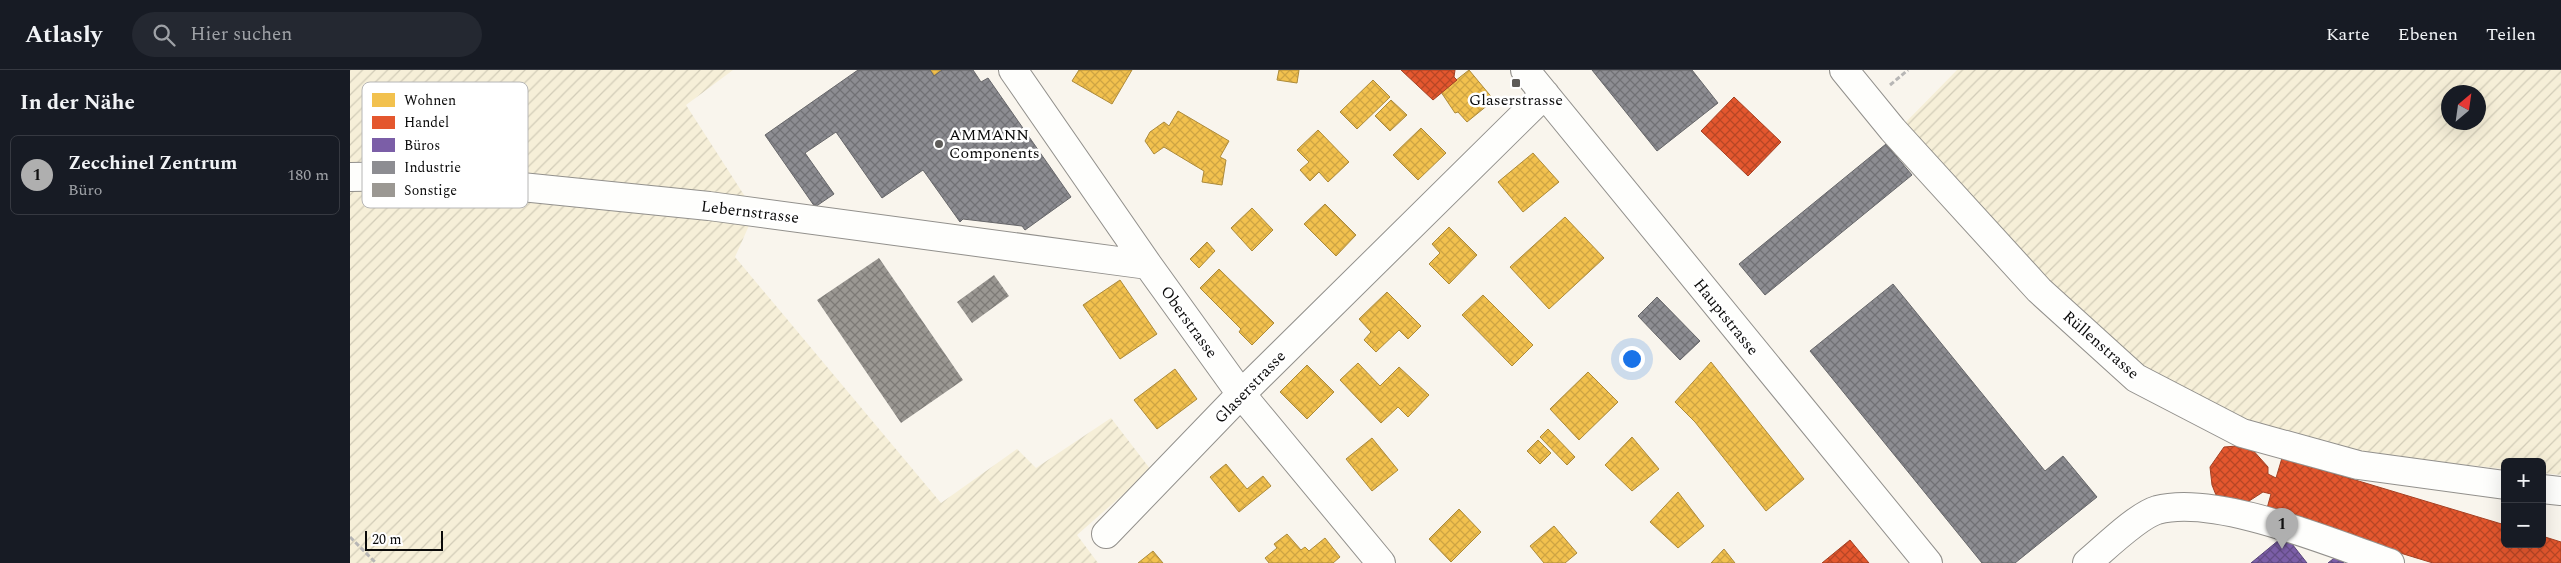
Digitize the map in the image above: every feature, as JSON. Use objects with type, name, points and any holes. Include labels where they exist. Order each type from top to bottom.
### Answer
[{"type":"street","name":"Oberstrasse","points":[[1013,70],[1148,265],[1242,394],[1381,563]]},
{"type":"street","name":"Hauptstrasse","points":[[1525,70],[1928,563]]},
{"type":"street","name":"Rüllenstrasse","points":[[1844,70],[1893,130],[2039,290],[2136,378],[2242,433],[2358,465],[2501,484]]},
{"type":"street","name":"Glaserstrasse","points":[[1106,534],[1242,394],[1545,94]]},
{"type":"street","name":"Lebernstrasse","points":[[528,188],[709,206],[1148,265]]},
{"type":"street","points":[[2546,489],[2561,491]]},
{"type":"street","points":[[2087,563],[2129,528],[2155,510],[2186,506],[2253,518],[2390,563]]},
{"type":"path","points":[[350,538],[376,563]]},
{"type":"shaded area","points":[[350,70],[733,70],[686,105],[755,212],[735,257],[941,503],[1017,449],[1036,468],[1111,418],[1151,470],[1077,535],[1098,563],[350,563]]},
{"type":"shaded area","points":[[1957,70],[2561,70],[2561,475],[2546,473],[2546,458],[2501,458],[2501,469],[2373,455],[2231,417],[2154,375],[2050,288],[1904,124]]},
{"type":"building: Wohnen","points":[[930,70],[942,70],[934,76]]},
{"type":"building: Wohnen","points":[[1079,70],[1132,70],[1112,104],[1072,81]]},
{"type":"building: Wohnen","points":[[1279,70],[1299,70],[1297,83],[1277,80]]},
{"type":"building: Wohnen","points":[[1469,70],[1494,100],[1467,122],[1458,112],[1455,113],[1441,92]]},
{"type":"building: Wohnen","points":[[1373,80],[1390,97],[1357,129],[1340,112]]},
{"type":"building: Wohnen","points":[[1391,100],[1407,115],[1390,131],[1375,116]]},
{"type":"building: Wohnen","points":[[1178,111],[1229,141],[1220,157],[1226,160],[1222,185],[1202,182],[1204,171],[1164,147],[1154,154],[1145,141],[1150,132],[1164,122],[1169,126]]},
{"type":"building: Wohnen","points":[[1421,128],[1446,153],[1418,180],[1393,155]]},
{"type":"building: Wohnen","points":[[1318,130],[1349,162],[1328,182],[1319,172],[1310,181],[1300,170],[1309,162],[1297,150]]},
{"type":"building: Wohnen","points":[[1533,153],[1559,182],[1523,212],[1498,182]]},
{"type":"building: Wohnen","points":[[1325,204],[1356,235],[1336,256],[1304,224]]},
{"type":"building: Wohnen","points":[[1252,208],[1273,230],[1252,251],[1231,228]]},
{"type":"building: Wohnen","points":[[1565,217],[1604,258],[1549,309],[1510,267]]},
{"type":"building: Wohnen","points":[[1449,227],[1477,255],[1449,284],[1429,264],[1440,253],[1432,244]]},
{"type":"building: Wohnen","points":[[1207,242],[1215,251],[1199,268],[1190,259]]},
{"type":"building: Wohnen","points":[[1219,269],[1274,323],[1252,345],[1239,332],[1241,329],[1200,288]]},
{"type":"building: Wohnen","points":[[1120,280],[1157,334],[1120,359],[1083,305]]},
{"type":"building: Wohnen","points":[[1387,292],[1421,326],[1408,339],[1399,330],[1376,352],[1364,340],[1371,332],[1359,319]]},
{"type":"building: Wohnen","points":[[1483,295],[1533,345],[1512,366],[1462,315]]},
{"type":"building: Wohnen","points":[[1711,362],[1804,479],[1766,511],[1695,422],[1675,402]]},
{"type":"building: Wohnen","points":[[1358,363],[1380,386],[1399,367],[1429,395],[1408,417],[1398,407],[1381,423],[1340,380]]},
{"type":"building: Wohnen","points":[[1307,365],[1334,392],[1307,419],[1280,392]]},
{"type":"building: Wohnen","points":[[1175,369],[1197,399],[1157,429],[1134,400]]},
{"type":"building: Wohnen","points":[[1588,372],[1618,402],[1579,440],[1550,409]]},
{"type":"building: Wohnen","points":[[1548,429],[1575,457],[1567,465],[1540,437]]},
{"type":"building: Wohnen","points":[[1632,437],[1659,469],[1632,491],[1605,465]]},
{"type":"building: Wohnen","points":[[1372,438],[1398,470],[1372,491],[1346,459]]},
{"type":"building: Wohnen","points":[[1538,440],[1551,453],[1540,464],[1527,451]]},
{"type":"building: Wohnen","points":[[1226,464],[1247,489],[1263,476],[1271,486],[1239,512],[1210,477]]},
{"type":"building: Wohnen","points":[[1678,492],[1704,526],[1678,548],[1650,522]]},
{"type":"building: Wohnen","points":[[1459,509],[1481,532],[1451,562],[1429,539]]},
{"type":"building: Wohnen","points":[[1554,526],[1577,553],[1565,563],[1544,563],[1530,546]]},
{"type":"building: Wohnen","points":[[1287,534],[1301,550],[1305,547],[1309,551],[1325,538],[1340,557],[1333,563],[1269,563],[1265,558],[1277,548],[1274,544]]},
{"type":"building: Wohnen","points":[[1724,549],[1735,563],[1711,563]]},
{"type":"building: Wohnen","points":[[1153,551],[1163,563],[1138,563]]},
{"type":"building: Handel","points":[[1401,70],[1455,70],[1454,77],[1457,80],[1433,100]]},
{"type":"building: Handel","points":[[1734,97],[1781,142],[1748,176],[1701,131]]},
{"type":"building: Handel","points":[[2224,447],[2251,448],[2268,467],[2268,474],[2276,478],[2282,458],[2501,524],[2501,548],[2546,548],[2546,537],[2561,542],[2561,563],[2433,563],[2266,512],[2271,494],[2263,492],[2246,503],[2230,503],[2216,495],[2212,485],[2210,467]]},
{"type":"building: Handel","points":[[1850,540],[1869,563],[1822,563]]},
{"type":"building: Büros","points":[[2285,535],[2307,563],[2251,563]]},
{"type":"building: Büros","points":[[2338,555],[2344,563],[2328,563]]},
{"type":"building: Industrie","name":"AMMANN Components","points":[[858,70],[930,70],[934,76],[942,70],[973,70],[981,82],[988,78],[1071,197],[1025,230],[1022,226],[963,219],[960,222],[923,170],[882,198],[836,132],[805,153],[834,194],[815,207],[765,135]]},
{"type":"building: Industrie","points":[[1592,70],[1692,70],[1718,103],[1657,151]]},
{"type":"building: Industrie","points":[[1886,144],[1912,175],[1765,295],[1739,264]]},
{"type":"building: Industrie","points":[[1893,284],[2045,471],[2063,456],[2097,497],[2015,563],[1982,563],[1810,351]]},
{"type":"building: Industrie","points":[[1657,297],[1700,341],[1680,360],[1638,316]]},
{"type":"building: Sonstige","points":[[879,258],[963,380],[901,423],[817,300]]},
{"type":"building: Sonstige","points":[[994,275],[1009,296],[972,323],[957,302]]},
{"type":"place","name":"Glaserstrasse","points":[[1516,83]]},
{"type":"place","name":"AMMANN Components","points":[[939,144]]},
{"type":"place","name":"Zecchinel Zentrum","points":[[2282,549]]}]
